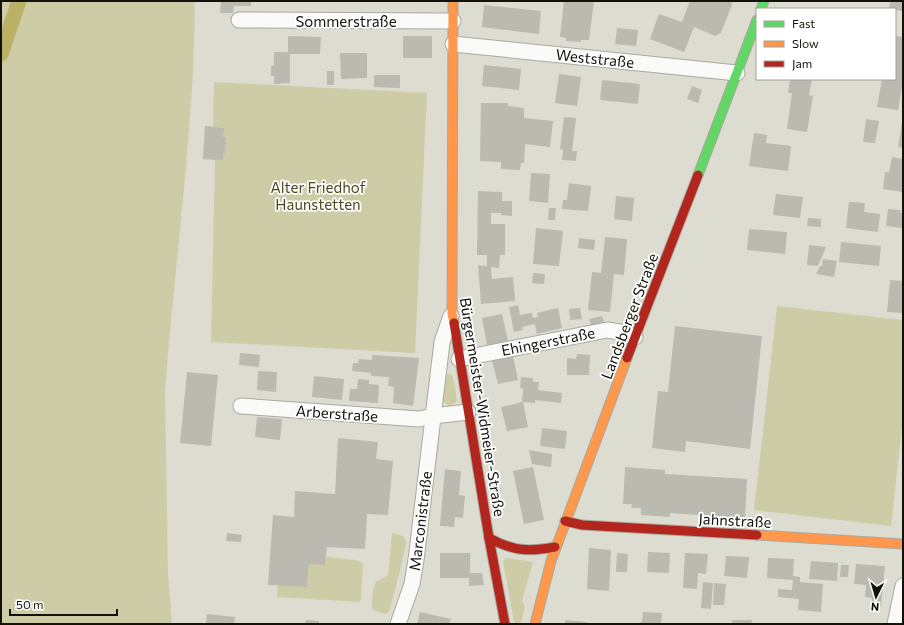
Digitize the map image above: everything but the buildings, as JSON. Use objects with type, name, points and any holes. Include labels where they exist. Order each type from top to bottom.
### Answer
[{"type":"street","name":"Bürgermeister-Widmeier-Straße","points":[[453,1],[452,313],[489,538],[505,624]]},
{"type":"street","name":"Sommerstraße","points":[[239,20],[453,21]]},
{"type":"street","name":"Landsberger Straße","points":[[535,624],[555,547],[756,23]]},
{"type":"street","name":"Weststraße","points":[[453,44],[737,73]]},
{"type":"street","name":"Marconistraße","points":[[398,624],[412,584],[442,342],[452,313]]},
{"type":"street","name":"Ehingerstraße","points":[[459,359],[606,330],[620,332],[635,337]]},
{"type":"street","name":"Arberstraße","points":[[241,406],[419,419],[433,416]]},
{"type":"street","points":[[433,416],[468,412]]},
{"type":"street","name":"Jahnstraße","points":[[565,521],[582,525],[903,544]]},
{"type":"street","points":[[489,538],[502,546],[520,551],[555,547]]},
{"type":"street","points":[[895,624],[903,586]]},
{"type":"green space","points":[[1,1],[195,1],[193,74],[186,168],[165,390],[168,574],[172,624],[1,624]]},
{"type":"green space","name":"Alter Friedhof Haunstetten","points":[[214,82],[427,93],[415,353],[211,342],[215,160],[203,159],[205,126],[213,127]]},
{"type":"green space","points":[[777,306],[903,320],[903,418],[891,526],[754,510]]},
{"type":"green space","points":[[450,374],[453,376],[457,400],[449,406],[442,401],[446,375]]},
{"type":"green space","points":[[392,533],[403,537],[406,543],[389,612],[385,614],[373,610],[372,596],[375,583],[388,575]]},
{"type":"green space","points":[[326,557],[356,560],[363,563],[361,600],[359,602],[277,597],[278,585],[307,587],[309,564]]},
{"type":"green space","points":[[506,558],[533,562],[522,601],[525,606],[521,622],[517,624],[514,622],[503,562]]},
{"type":"waterway","points":[[1,54],[19,1]]},
{"type":"traffic: fast","points":[[761,8],[764,1]]},
{"type":"traffic: fast","points":[[698,175],[756,23]]},
{"type":"traffic: slow","points":[[453,1],[452,313],[454,323]]},
{"type":"traffic: slow","points":[[535,624],[551,561],[627,358]]},
{"type":"traffic: slow","points":[[757,535],[903,544]]},
{"type":"traffic: jam","points":[[627,358],[698,175]]},
{"type":"traffic: jam","points":[[454,323],[489,538],[505,624]]},
{"type":"traffic: jam","points":[[565,521],[582,525],[757,535]]},
{"type":"traffic: jam","points":[[489,538],[513,548],[537,550],[555,547]]}]
